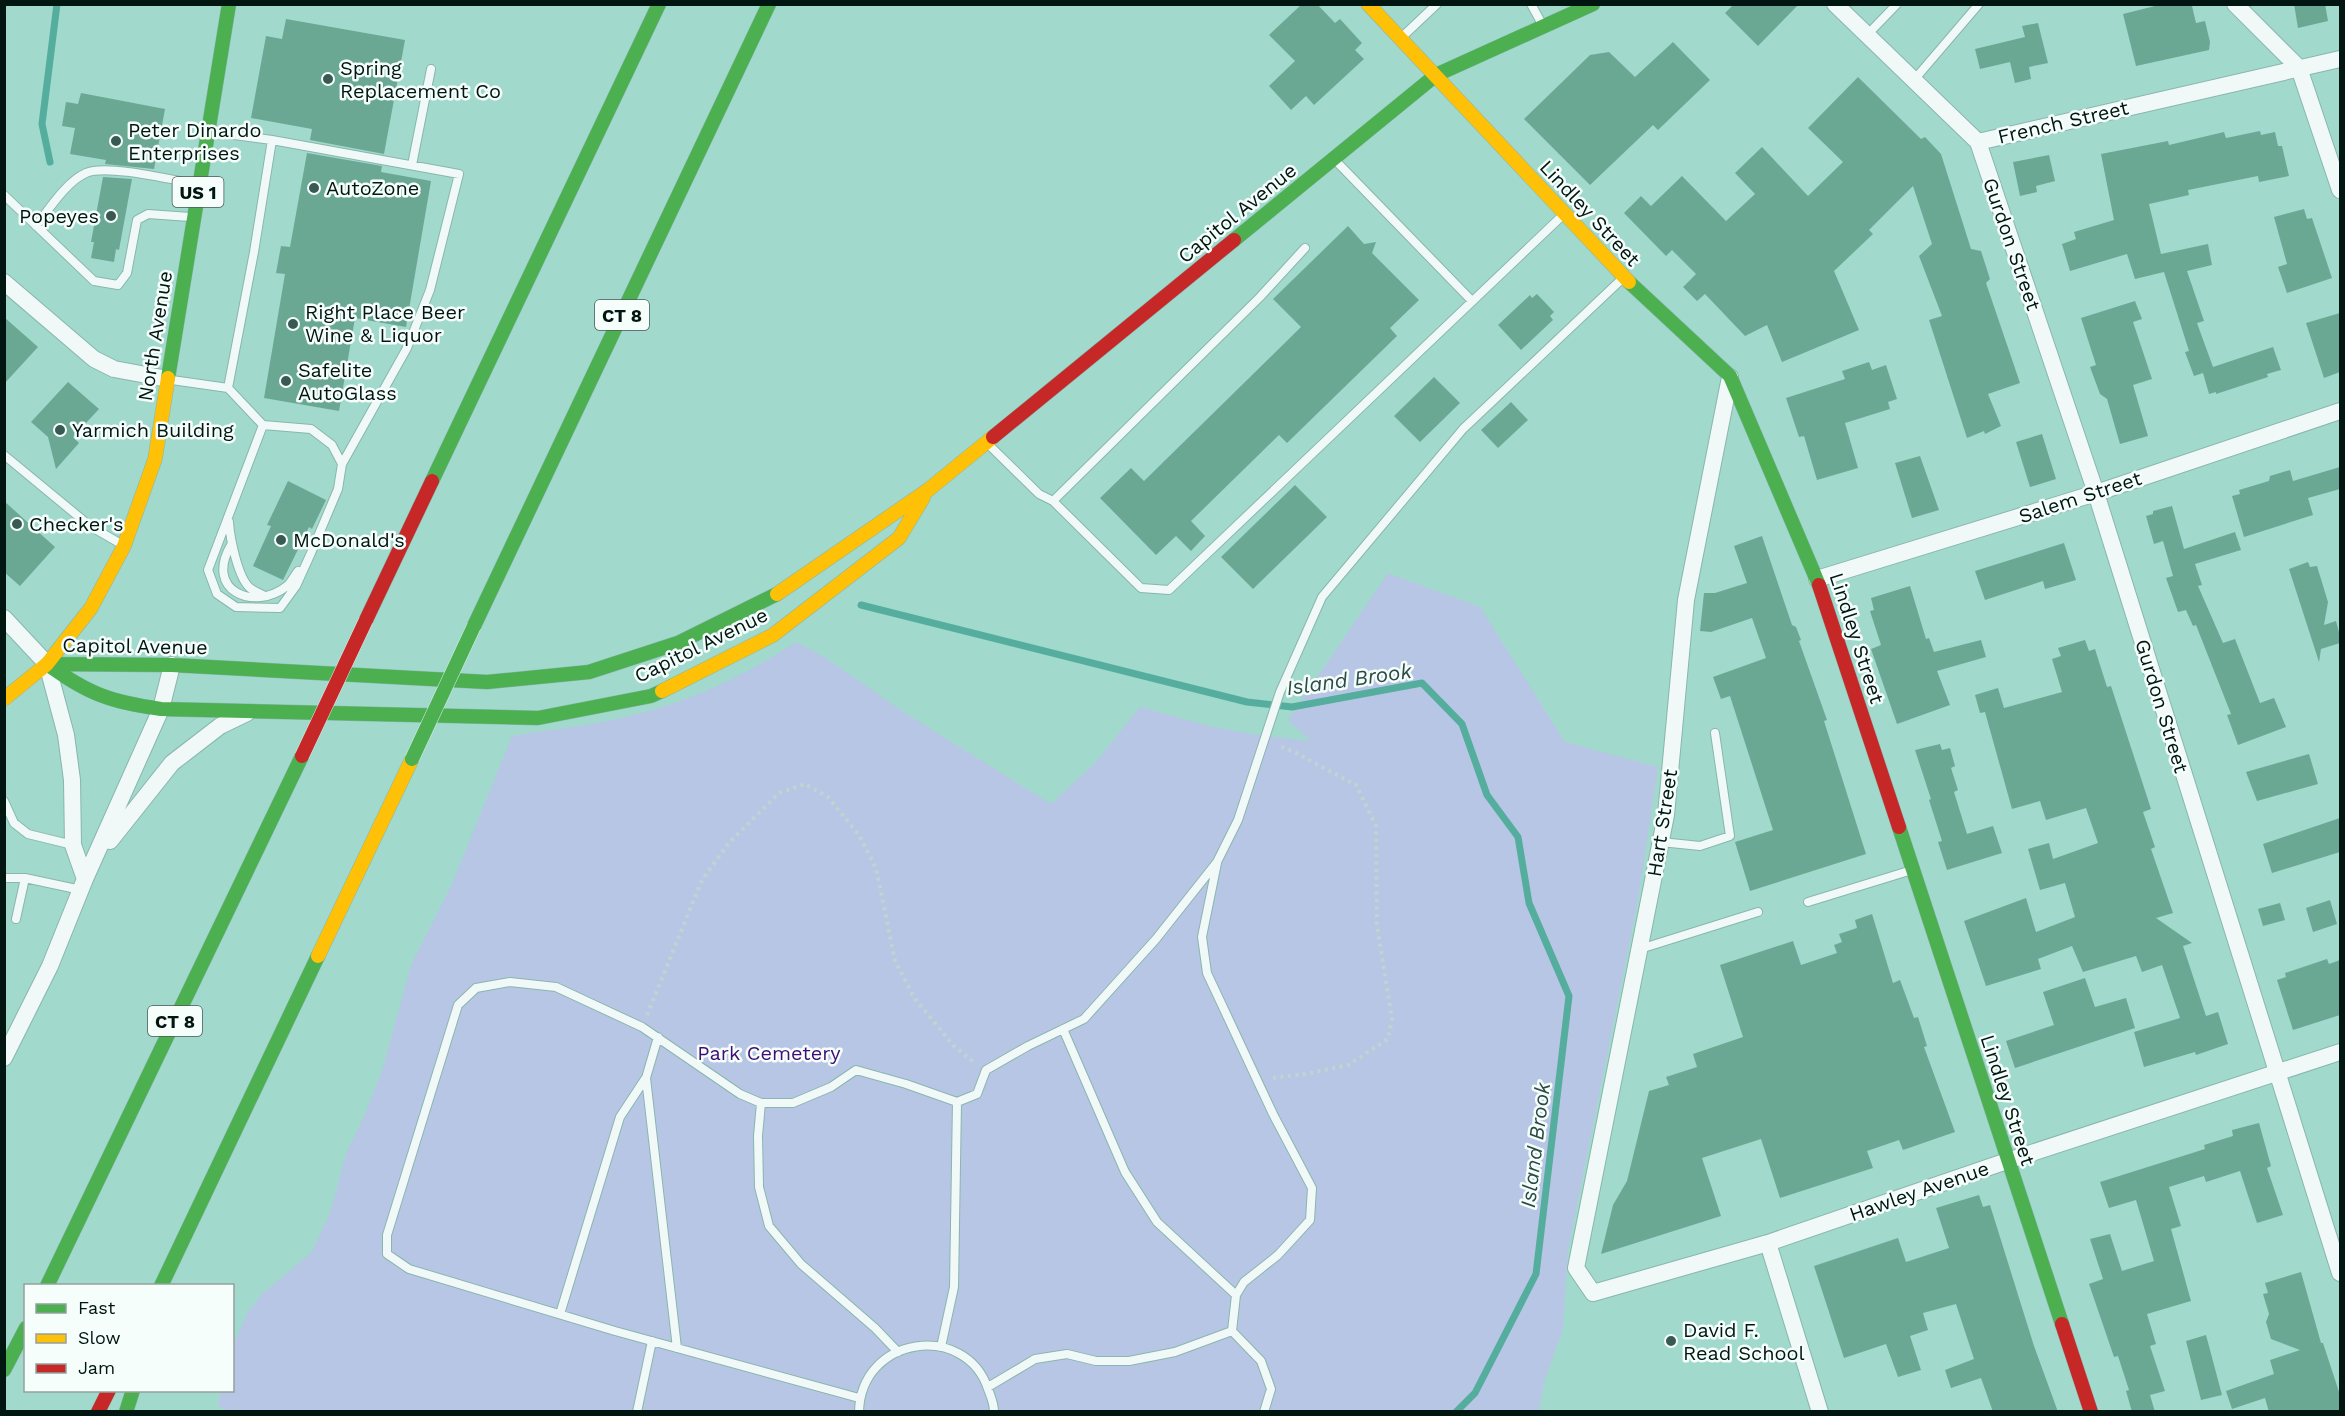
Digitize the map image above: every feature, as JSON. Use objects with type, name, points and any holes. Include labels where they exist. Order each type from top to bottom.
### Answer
[{"type":"main road","name":"North Avenue","points":[[4,699],[46,664],[91,608],[124,546],[138,511],[154,459],[229,4]]},
{"type":"main road","name":"CT 8","points":[[48,1284],[659,4]]},
{"type":"main road","name":"CT 8","points":[[161,1284],[769,4]]},
{"type":"main road","name":"Lindley Street","points":[[1368,4],[1624,278],[1730,376],[1818,579],[2091,1412]]},
{"type":"main road","name":"Capitol Avenue","points":[[46,664],[172,665],[487,682],[589,672],[678,643],[772,597],[928,490],[1436,75],[1593,4]]},
{"type":"main road","name":"Capitol Avenue","points":[[46,664],[99,698],[161,709],[538,718],[651,696],[773,634],[899,538],[928,490]]},
{"type":"main road","points":[[4,1370],[24,1332]]},
{"type":"main road","points":[[98,1412],[108,1392]]},
{"type":"main road","points":[[126,1412],[132,1392]]},
{"type":"street","name":"French Street","points":[[1835,4],[1978,142],[2340,59]]},
{"type":"street","points":[[2235,4],[2299,68],[2340,190]]},
{"type":"street","name":"Gurdon Street","points":[[1978,142],[2096,493],[2340,1273]]},
{"type":"street","points":[[4,282],[94,359],[114,369],[168,379]]},
{"type":"street","name":"Hart Street","points":[[1576,1268],[1666,815],[1686,600],[1730,376]]},
{"type":"street","name":"Salem Street","points":[[1818,579],[2096,493],[2340,411]]},
{"type":"street","points":[[4,618],[46,664],[66,735],[72,780],[73,845],[83,885]]},
{"type":"street","points":[[4,1058],[50,966],[83,885],[161,709],[172,665]]},
{"type":"street","points":[[83,885],[116,831],[172,763],[220,726],[252,710]]},
{"type":"street","name":"Hawley Avenue","points":[[1576,1268],[1593,1293],[1768,1243],[2007,1161],[2340,1052]]},
{"type":"street","points":[[1768,1243],[1820,1412]]},
{"type":"lane","points":[[1531,4],[1543,27]]},
{"type":"lane","points":[[1867,35],[1898,4]]},
{"type":"lane","points":[[1914,80],[1979,4]]},
{"type":"lane","points":[[1400,38],[1437,5]]},
{"type":"lane","points":[[412,165],[431,69]]},
{"type":"lane","points":[[208,131],[272,140],[459,174],[430,290],[407,348],[342,464],[338,489],[296,586],[280,608],[236,607],[217,594],[207,570],[263,425]]},
{"type":"lane","points":[[228,388],[254,252],[272,140]]},
{"type":"lane","points":[[1334,159],[1472,301]]},
{"type":"lane","points":[[36,226],[62,192],[86,173],[102,170],[200,184]]},
{"type":"lane","points":[[4,195],[94,281],[118,285],[127,273],[137,220],[148,214],[194,218]]},
{"type":"lane","points":[[987,442],[1039,494],[1053,501],[1141,588],[1169,590],[1564,213]]},
{"type":"lane","points":[[1053,501],[1260,297],[1305,248]]},
{"type":"lane","points":[[859,1398],[652,1341],[409,1269],[387,1254],[387,1235],[458,1005],[476,988],[510,982],[556,987],[642,1027],[740,1094],[761,1103],[793,1103],[831,1087],[855,1070],[906,1084],[957,1102],[977,1094],[986,1071],[1084,1019],[1156,939],[1217,862],[1238,819],[1270,718],[1322,597],[1463,429],[1624,278]]},
{"type":"lane","points":[[168,379],[228,388],[263,425],[311,429],[332,445],[342,464]]},
{"type":"lane","points":[[4,455],[90,526],[124,546]]},
{"type":"lane","points":[[229,518],[231,544],[237,556],[241,575],[250,588],[267,597]]},
{"type":"lane","points":[[231,544],[224,556],[221,570],[231,590],[247,596],[267,597],[289,585],[311,553]]},
{"type":"lane","points":[[1661,842],[1700,846],[1730,836],[1715,733]]},
{"type":"lane","points":[[4,801],[15,823],[28,834],[73,845]]},
{"type":"lane","points":[[1217,862],[1202,937],[1207,973],[1312,1188],[1310,1220],[1278,1255],[1244,1282],[1236,1295],[1232,1331]]},
{"type":"lane","points":[[1808,902],[1912,870]]},
{"type":"lane","points":[[4,878],[25,878],[83,885]]},
{"type":"lane","points":[[16,919],[25,878]]},
{"type":"lane","points":[[1640,949],[1758,912]]},
{"type":"lane","points":[[1063,1029],[1125,1172],[1156,1222],[1236,1295]]},
{"type":"lane","points":[[560,1314],[620,1117],[645,1078],[658,1037]]},
{"type":"lane","points":[[645,1078],[677,1348]]},
{"type":"lane","points":[[941,1347],[954,1287],[957,1102]]},
{"type":"lane","points":[[761,1103],[758,1136],[759,1187],[769,1226],[801,1264],[875,1328],[898,1352]]},
{"type":"lane","points":[[988,1387],[1035,1359],[1066,1354],[1096,1361],[1129,1361],[1175,1352],[1232,1331]]},
{"type":"lane","points":[[1232,1331],[1261,1361],[1271,1389],[1264,1412]]},
{"type":"lane","points":[[637,1412],[652,1341]]},
{"type":"lane","points":[[859,1412],[859,1398],[867,1376],[888,1356],[914,1346],[941,1347],[966,1358],[985,1378],[994,1412]]},
{"type":"path","points":[[1257,1079],[1305,1074],[1348,1065],[1388,1039],[1392,1019],[1377,926],[1376,826],[1356,785],[1294,752],[1263,740]]},
{"type":"path","points":[[642,1027],[702,880],[728,844],[779,793],[805,784],[828,797],[859,835],[876,868],[895,961],[915,999],[954,1046],[986,1071]]},
{"type":"green space","name":"Park Cemetery","points":[[1388,573],[1480,607],[1565,742],[1658,767],[1638,900],[1568,1250],[1563,1329],[1544,1382],[1539,1411],[232,1412],[218,1406],[221,1392],[234,1392],[234,1344],[247,1313],[263,1293],[311,1253],[330,1213],[346,1154],[383,1068],[411,965],[452,884],[512,736],[586,725],[653,710],[716,686],[757,666],[796,642],[826,658],[905,713],[1051,804],[1095,763],[1140,707],[1209,726],[1311,741],[1288,720]]},
{"type":"building","points":[[1302,4],[1317,4],[1335,23],[1340,19],[1362,43],[1355,50],[1364,59],[1314,105],[1306,96],[1291,110],[1269,86],[1295,61],[1269,35]]},
{"type":"building","points":[[1734,4],[1799,4],[1758,46],[1725,13]]},
{"type":"building","points":[[2163,4],[2192,6],[2196,23],[2205,21],[2210,42],[2209,50],[2136,66],[2123,14]]},
{"type":"building","points":[[2294,4],[2325,4],[2328,21],[2298,28]]},
{"type":"building","name":"Spring Replacement Co","points":[[286,19],[405,40],[384,154],[310,140],[312,129],[251,118],[266,36],[282,39]]},
{"type":"building","points":[[2038,23],[2048,63],[2029,67],[2031,79],[2015,83],[2010,62],[1980,69],[1975,49],[2025,37],[2022,26]]},
{"type":"building","points":[[1673,42],[1710,80],[1658,130],[1653,125],[1590,185],[1524,119],[1590,55],[1609,52],[1635,77]]},
{"type":"building","points":[[1858,77],[1921,139],[1925,137],[1941,154],[1971,249],[1981,251],[1990,279],[1986,283],[2020,383],[1988,394],[2001,426],[1985,434],[1984,431],[1967,438],[1929,320],[1942,316],[1919,256],[1932,244],[1913,186],[1869,230],[1873,234],[1834,271],[1859,330],[1782,362],[1767,325],[1745,336],[1705,294],[1697,301],[1683,287],[1696,274],[1672,250],[1666,256],[1624,213],[1641,196],[1651,206],[1682,176],[1726,221],[1755,194],[1735,173],[1762,147],[1808,196],[1843,162],[1808,128]]},
{"type":"building","name":"Peter Dinardo Enterprises","points":[[81,93],[165,109],[154,169],[105,164],[106,160],[70,154],[75,128],[62,126],[66,102],[78,104]]},
{"type":"building","points":[[2260,131],[2261,135],[2275,132],[2278,146],[2282,146],[2289,176],[2259,182],[2258,176],[2188,190],[2189,195],[2149,204],[2161,254],[2208,244],[2212,265],[2187,271],[2204,321],[2197,323],[2213,367],[2273,347],[2281,370],[2267,374],[2268,377],[2216,394],[2216,392],[2209,394],[2203,373],[2194,376],[2185,352],[2189,351],[2164,272],[2135,279],[2127,254],[2070,271],[2062,244],[2076,239],[2074,232],[2114,220],[2101,154],[2168,141],[2169,145],[2224,132],[2226,138]]},
{"type":"building","points":[[307,153],[382,166],[381,172],[431,181],[406,327],[355,318],[339,411],[264,398],[285,274],[276,273],[281,246],[290,247]]},
{"type":"building","points":[[2049,155],[2055,181],[2036,186],[2037,192],[2020,196],[2013,162]]},
{"type":"building","name":"Popeyes","points":[[103,177],[132,179],[119,250],[116,249],[114,262],[91,258],[94,242],[91,242]]},
{"type":"building","points":[[2304,209],[2307,219],[2312,218],[2332,278],[2287,293],[2278,267],[2287,264],[2274,217]]},
{"type":"building","points":[[1348,226],[1364,244],[1376,242],[1372,253],[1419,300],[1390,328],[1397,336],[1287,443],[1279,435],[1191,521],[1205,536],[1191,551],[1176,536],[1156,555],[1100,498],[1131,468],[1144,481],[1301,327],[1273,299]]},
{"type":"building","points":[[1537,294],[1554,312],[1550,316],[1553,320],[1521,350],[1498,325],[1530,295],[1532,298]]},
{"type":"building","points":[[2135,301],[2142,319],[2133,322],[2152,379],[2133,385],[2148,436],[2120,444],[2107,399],[2100,394],[2090,367],[2096,365],[2081,318]]},
{"type":"building","points":[[2340,313],[2340,372],[2324,378],[2306,323]]},
{"type":"building","points":[[4,317],[38,347],[4,384]]},
{"type":"building","points":[[1869,362],[1872,370],[1886,365],[1897,399],[1888,402],[1890,409],[1845,423],[1858,468],[1817,480],[1804,436],[1799,437],[1786,398],[1845,379],[1842,371]]},
{"type":"building","points":[[1434,377],[1460,403],[1420,442],[1394,416]]},
{"type":"building","name":"Yarmich Building","points":[[68,382],[99,409],[73,437],[79,443],[56,469],[48,437],[31,422]]},
{"type":"building","points":[[1511,402],[1528,420],[1498,448],[1481,430]]},
{"type":"building","points":[[2042,434],[2056,479],[2030,487],[2016,442]]},
{"type":"building","points":[[1920,456],[1939,510],[1912,518],[1895,463]]},
{"type":"building","points":[[2340,467],[2340,489],[2308,498],[2313,515],[2244,537],[2232,496],[2240,494],[2239,490],[2269,481],[2270,476],[2290,470],[2293,481]]},
{"type":"building","name":"McDonald's","points":[[288,481],[326,500],[312,529],[309,527],[283,580],[253,566],[271,526],[267,525]]},
{"type":"building","points":[[1295,485],[1327,517],[1253,589],[1221,557]]},
{"type":"building","name":"Checker's","points":[[4,501],[55,547],[20,586],[4,572]]},
{"type":"building","points":[[2172,506],[2184,549],[2235,532],[2241,550],[2195,564],[2202,585],[2198,586],[2223,643],[2235,639],[2260,703],[2274,698],[2286,727],[2238,745],[2227,715],[2231,714],[2196,625],[2193,626],[2186,610],[2178,612],[2166,578],[2173,576],[2163,541],[2154,544],[2146,516],[2153,514],[2153,511]]},
{"type":"building","points":[[1762,536],[1792,625],[1796,627],[1801,640],[1799,641],[1827,720],[1824,721],[1866,854],[1750,891],[1735,842],[1773,830],[1730,696],[1721,699],[1713,677],[1766,658],[1752,618],[1711,632],[1700,631],[1704,593],[1715,593],[1747,583],[1734,546]]},
{"type":"building","points":[[2064,543],[2076,580],[2045,589],[2043,581],[1985,600],[1975,571]]},
{"type":"building","points":[[2308,562],[2310,567],[2317,566],[2328,602],[2324,625],[2336,621],[2340,636],[2340,643],[2321,649],[2319,662],[2289,569]]},
{"type":"building","points":[[1910,586],[1926,639],[1929,638],[1934,652],[1981,640],[1986,657],[1937,671],[1950,705],[1897,724],[1871,649],[1881,645],[1870,611],[1874,610],[1871,598]]},
{"type":"building","points":[[2085,640],[2089,651],[2095,649],[2107,687],[2111,686],[2151,809],[2143,812],[2155,847],[2151,849],[2173,913],[2156,918],[2192,943],[2183,946],[2206,1016],[2218,1012],[2228,1044],[2196,1055],[2195,1052],[2144,1067],[2134,1032],[2180,1018],[2162,965],[2142,972],[2136,956],[2083,972],[2072,946],[2038,959],[2041,969],[1986,986],[1964,921],[2026,898],[2036,932],[2075,917],[2065,883],[2040,890],[2028,849],[2049,843],[2053,859],[2098,843],[2086,808],[2046,820],[2040,801],[2012,809],[1985,712],[1980,713],[1975,695],[1998,688],[2004,708],[2062,692],[2052,659],[2061,656],[2058,648]]},
{"type":"building","points":[[1940,744],[1942,750],[1950,748],[1955,766],[1951,768],[1958,790],[1954,792],[1967,834],[1993,826],[2002,853],[1947,870],[1938,842],[1942,841],[1929,800],[1931,799],[1915,750]]},
{"type":"building","points":[[2309,754],[2318,784],[2257,801],[2246,772]]},
{"type":"building","points":[[2340,818],[2340,852],[2272,873],[2263,844]]},
{"type":"building","points":[[2330,900],[2337,924],[2313,932],[2306,908]]},
{"type":"building","points":[[2280,903],[2285,920],[2263,926],[2258,909]]},
{"type":"building","points":[[1872,914],[1893,983],[1900,980],[1914,1018],[1918,1017],[1927,1046],[1924,1047],[1955,1132],[1903,1150],[1899,1140],[1867,1151],[1873,1168],[1780,1198],[1761,1139],[1702,1158],[1721,1216],[1601,1254],[1613,1205],[1627,1181],[1649,1091],[1669,1085],[1666,1077],[1697,1067],[1693,1054],[1743,1037],[1720,965],[1793,941],[1801,965],[1837,953],[1834,945],[1842,942],[1839,934],[1857,928],[1855,920]]},
{"type":"building","points":[[2327,959],[2329,964],[2340,960],[2340,1015],[2293,1030],[2277,980],[2286,977],[2285,973]]},
{"type":"building","points":[[2085,978],[2095,1007],[2126,998],[2135,1028],[2015,1068],[2006,1041],[2054,1025],[2043,992]]},
{"type":"building","points":[[2259,1123],[2271,1166],[2267,1168],[2283,1215],[2257,1223],[2240,1171],[2206,1182],[2204,1176],[2169,1187],[2181,1226],[2171,1229],[2191,1301],[2147,1314],[2156,1344],[2150,1346],[2165,1391],[2150,1395],[2155,1412],[2132,1412],[2126,1391],[2129,1390],[2118,1356],[2114,1357],[2089,1284],[2103,1279],[2090,1239],[2110,1234],[2122,1271],[2154,1261],[2136,1200],[2109,1208],[2100,1182],[2205,1149],[2204,1145],[2233,1136],[2232,1130]]},
{"type":"building","points":[[1979,1195],[1983,1207],[1990,1205],[2034,1346],[2058,1412],[1993,1412],[1981,1378],[1951,1388],[1945,1370],[1974,1359],[1956,1304],[1923,1313],[1928,1330],[1910,1336],[1921,1370],[1898,1377],[1886,1344],[1844,1358],[1814,1266],[1898,1238],[1906,1262],[1949,1248],[1936,1208]]},
{"type":"building","points":[[2301,1272],[2321,1343],[2323,1343],[2340,1395],[2340,1412],[2269,1412],[2265,1398],[2232,1409],[2226,1391],[2274,1374],[2270,1360],[2300,1350],[2271,1339],[2266,1322],[2269,1314],[2263,1294],[2268,1293],[2265,1283]]},
{"type":"building","points":[[2206,1335],[2222,1395],[2201,1400],[2186,1341]]},
{"type":"waterway","name":"Island Brook","points":[[50,162],[42,124],[57,4]]},
{"type":"waterway","name":"Island Brook","points":[[861,605],[1247,702],[1292,707],[1422,683],[1462,724],[1487,795],[1518,837],[1529,903],[1569,996],[1536,1274],[1475,1393],[1456,1412]]},
{"type":"traffic: fast","points":[[168,378],[229,4]]},
{"type":"traffic: fast","points":[[432,481],[659,4]]},
{"type":"traffic: fast","points":[[474,626],[769,4]]},
{"type":"traffic: fast","points":[[1234,240],[1436,75],[1593,4]]},
{"type":"traffic: fast","points":[[1629,282],[1730,376],[1819,585]]},
{"type":"traffic: fast","points":[[47,664],[172,665],[487,682],[589,672],[678,643],[777,594]]},
{"type":"traffic: fast","points":[[412,759],[474,626]]},
{"type":"traffic: fast","points":[[47,664],[88,690],[114,700],[161,709],[538,718],[651,696],[662,691]]},
{"type":"traffic: fast","points":[[48,1284],[302,756]]},
{"type":"traffic: fast","points":[[1899,827],[2062,1324]]},
{"type":"traffic: fast","points":[[162,1284],[318,956]]},
{"type":"traffic: fast","points":[[4,1370],[24,1332]]},
{"type":"traffic: fast","points":[[126,1412],[132,1392]]},
{"type":"traffic: slow","points":[[1368,4],[1629,282]]},
{"type":"traffic: slow","points":[[4,699],[47,664],[91,608],[124,546],[155,459],[168,378]]},
{"type":"traffic: slow","points":[[777,594],[928,490],[993,437]]},
{"type":"traffic: slow","points":[[662,691],[773,635],[899,538],[923,498]]},
{"type":"traffic: slow","points":[[318,956],[412,759]]},
{"type":"traffic: jam","points":[[993,437],[1234,240]]},
{"type":"traffic: jam","points":[[366,620],[432,481]]},
{"type":"traffic: jam","points":[[1819,585],[1899,827]]},
{"type":"traffic: jam","points":[[302,756],[366,620]]},
{"type":"traffic: jam","points":[[2062,1324],[2091,1412]]},
{"type":"traffic: jam","points":[[98,1412],[108,1392]]},
{"type":"place","name":"Spring Replacement Co","points":[[328,79]]},
{"type":"place","name":"Peter Dinardo Enterprises","points":[[116,141]]},
{"type":"place","name":"AutoZone","points":[[314,188]]},
{"type":"place","name":"Popeyes","points":[[111,216]]},
{"type":"place","name":"Right Place Beer Wine & Liquor","points":[[293,324]]},
{"type":"place","name":"Safelite AutoGlass","points":[[286,381]]},
{"type":"place","name":"Yarmich Building","points":[[60,430]]},
{"type":"place","name":"Checker's","points":[[17,524]]},
{"type":"place","name":"McDonald's","points":[[281,540]]},
{"type":"place","name":"David F. Read School","points":[[1671,1341]]}]
